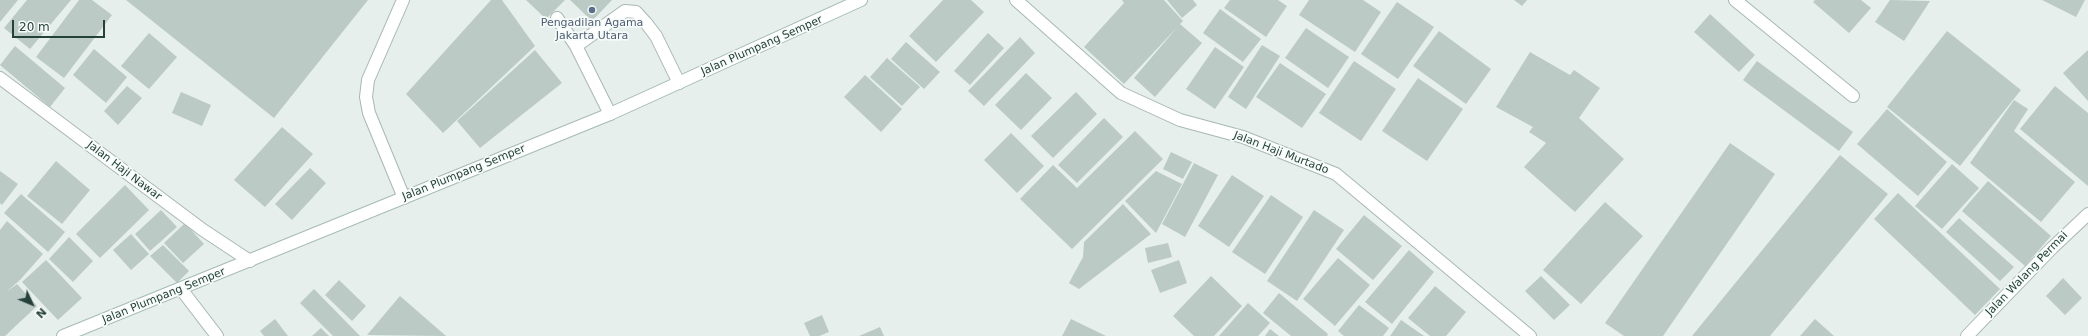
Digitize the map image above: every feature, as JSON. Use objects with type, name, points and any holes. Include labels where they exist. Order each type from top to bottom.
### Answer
[{"type":"street","points":[[403,0],[368,80],[366,97],[369,113],[404,198]]},
{"type":"street","name":"Jalan Plumpang Semper","points":[[63,336],[610,114],[861,0]]},
{"type":"street","name":"Jalan Haji Murtado","points":[[1016,0],[1121,93],[1180,120],[1243,137],[1336,174],[1530,336]]},
{"type":"street","points":[[1735,0],[1853,96]]},
{"type":"street","points":[[576,46],[625,11],[636,12],[656,36],[679,83]]},
{"type":"street","points":[[557,18],[576,46],[610,114]]},
{"type":"street","name":"Jalan Haji Nawar","points":[[0,78],[203,230],[250,261]]},
{"type":"street","name":"Jalan Walang Permai","points":[[1967,336],[2052,248],[2088,214]]},
{"type":"street","points":[[181,289],[217,336]]},
{"type":"building","points":[[0,0],[18,0],[0,22]]},
{"type":"building","points":[[27,0],[71,0],[30,49],[4,28]]},
{"type":"building","points":[[79,0],[92,0],[112,15],[64,78],[36,57]]},
{"type":"building","points":[[126,0],[368,0],[274,118]]},
{"type":"building","points":[[491,0],[502,0],[535,46],[443,133],[406,94]]},
{"type":"building","name":"Pengadilan Agama Jakarta Utara","points":[[526,0],[565,0],[546,19]]},
{"type":"building","name":"Pengadilan Agama Jakarta Utara","points":[[570,0],[612,0],[592,21]]},
{"type":"building","points":[[943,0],[971,0],[984,12],[936,62],[909,36]]},
{"type":"building","points":[[1122,0],[1164,0],[1183,21],[1124,84],[1084,47],[1124,3]]},
{"type":"building","points":[[1167,0],[1193,0],[1197,5],[1182,18]]},
{"type":"building","points":[[1230,0],[1278,0],[1287,6],[1266,37],[1224,8]]},
{"type":"building","points":[[1309,0],[1363,0],[1381,12],[1355,52],[1299,15]]},
{"type":"building","points":[[1514,0],[1527,0],[1522,6]]},
{"type":"building","points":[[1815,0],[1861,0],[1871,8],[1849,33],[1813,2]]},
{"type":"building","points":[[1890,0],[1930,1],[1904,41],[1875,22]]},
{"type":"building","points":[[2042,0],[2085,0],[2076,17]]},
{"type":"building","points":[[1397,2],[1434,27],[1398,79],[1361,54]]},
{"type":"building","points":[[1220,9],[1261,39],[1243,62],[1203,33]]},
{"type":"building","points":[[1710,14],[1755,55],[1739,72],[1694,32]]},
{"type":"building","points":[[1180,24],[1202,43],[1155,97],[1134,78]]},
{"type":"building","points":[[1306,28],[1349,57],[1328,88],[1285,58]]},
{"type":"building","points":[[1439,31],[1491,69],[1466,104],[1413,66]]},
{"type":"building","points":[[1947,31],[2021,90],[1960,166],[1887,107]]},
{"type":"building","points":[[149,33],[177,57],[149,89],[121,66]]},
{"type":"building","points":[[988,33],[1004,48],[970,85],[954,71]]},
{"type":"building","points":[[1020,37],[1035,53],[984,106],[968,91]]},
{"type":"building","points":[[906,42],[940,72],[924,89],[891,59]]},
{"type":"building","points":[[1262,45],[1280,56],[1246,109],[1228,97]]},
{"type":"building","points":[[15,46],[65,88],[50,107],[0,65]]},
{"type":"building","points":[[1215,47],[1244,67],[1215,109],[1186,89]]},
{"type":"building","points":[[94,49],[127,77],[106,103],[73,75]]},
{"type":"building","points":[[535,50],[562,83],[480,148],[457,121]]},
{"type":"building","points":[[2088,50],[2088,101],[2063,73]]},
{"type":"building","points":[[1530,52],[1570,75],[1574,70],[1600,88],[1579,118],[1624,159],[1575,212],[1524,167],[1546,143],[1529,132],[1533,127],[1496,107]]},
{"type":"building","points":[[887,58],[920,87],[902,106],[870,77]]},
{"type":"building","points":[[1354,61],[1396,89],[1361,141],[1319,113]]},
{"type":"building","points":[[1757,61],[1853,132],[1839,151],[1743,80]]},
{"type":"building","points":[[1280,63],[1326,94],[1302,128],[1256,97]]},
{"type":"building","points":[[1026,73],[1052,98],[1021,130],[995,105]]},
{"type":"building","points":[[865,75],[902,109],[881,132],[844,97]]},
{"type":"building","points":[[1418,78],[1463,109],[1427,161],[1382,131]]},
{"type":"building","points":[[127,86],[142,98],[118,125],[104,111]]},
{"type":"building","points":[[2055,86],[2088,113],[2088,186],[2020,129]]},
{"type":"building","points":[[181,92],[211,105],[202,126],[172,113]]},
{"type":"building","points":[[1076,92],[1097,114],[1053,158],[1031,136]]},
{"type":"building","points":[[2014,100],[2028,109],[2014,131],[2075,182],[2041,222],[1970,163]]},
{"type":"building","points":[[1887,109],[1947,162],[1918,196],[1857,144]]},
{"type":"building","points":[[1104,118],[1123,137],[1077,183],[1058,165]]},
{"type":"building","points":[[282,127],[313,154],[265,207],[234,180]]},
{"type":"building","points":[[1135,131],[1163,159],[1072,249],[1020,199],[1053,165],[1077,188]]},
{"type":"building","points":[[1011,133],[1044,166],[1017,193],[984,160]]},
{"type":"building","points":[[1730,143],[1775,174],[1663,336],[1624,336],[1605,323]]},
{"type":"building","points":[[1171,152],[1192,162],[1183,179],[1163,169]]},
{"type":"building","points":[[1840,155],[1888,194],[1770,336],[1692,336]]},
{"type":"building","points":[[56,161],[90,190],[62,224],[27,196]]},
{"type":"building","points":[[1194,163],[1218,175],[1185,237],[1162,224]]},
{"type":"building","points":[[1952,164],[1979,188],[1942,229],[1915,206]]},
{"type":"building","points":[[310,168],[326,183],[292,220],[275,204]]},
{"type":"building","points":[[0,171],[18,184],[2,205],[0,203]]},
{"type":"building","points":[[1156,171],[1182,184],[1156,233],[1125,201]]},
{"type":"building","points":[[1232,175],[1264,196],[1229,247],[1198,226]]},
{"type":"building","points":[[1988,181],[2051,236],[2025,266],[1962,211]]},
{"type":"building","points":[[125,185],[149,210],[100,258],[76,234]]},
{"type":"building","points":[[1898,193],[2000,289],[1975,315],[1874,219]]},
{"type":"building","points":[[21,194],[65,232],[48,252],[4,213]]},
{"type":"building","points":[[1271,195],[1303,217],[1265,274],[1232,252]]},
{"type":"building","points":[[1605,202],[1643,236],[1581,304],[1543,270]]},
{"type":"building","points":[[1123,204],[1151,234],[1079,289],[1069,283],[1083,257],[1084,242]]},
{"type":"building","points":[[161,210],[177,227],[150,251],[135,234]]},
{"type":"building","points":[[1314,210],[1344,230],[1297,301],[1267,281]]},
{"type":"building","points":[[1364,215],[1402,246],[1373,280],[1336,249]]},
{"type":"building","points":[[1959,218],[2014,267],[2000,281],[1946,232]]},
{"type":"building","points":[[7,221],[43,254],[20,280],[6,292],[17,284],[37,306],[5,336],[0,336],[0,230]]},
{"type":"building","points":[[185,223],[204,244],[183,263],[164,243]]},
{"type":"building","points":[[131,234],[149,254],[131,270],[113,250]]},
{"type":"building","points":[[69,237],[93,261],[73,282],[49,259]]},
{"type":"building","points":[[1168,243],[1172,257],[1148,263],[1145,248]]},
{"type":"building","points":[[163,245],[189,271],[177,283],[150,256]]},
{"type":"building","points":[[1409,250],[1434,272],[1392,324],[1365,302]]},
{"type":"building","points":[[1338,258],[1370,285],[1335,326],[1303,299]]},
{"type":"building","points":[[46,260],[82,298],[58,320],[22,282]]},
{"type":"building","points":[[1179,260],[1187,283],[1160,293],[1151,270]]},
{"type":"building","points":[[1211,276],[1242,306],[1214,336],[1194,336],[1173,316]]},
{"type":"building","points":[[1541,276],[1570,305],[1554,320],[1525,291]]},
{"type":"building","points":[[2063,278],[2082,298],[2065,315],[2046,296]]},
{"type":"building","points":[[339,280],[366,306],[352,321],[325,295]]},
{"type":"building","points":[[1435,286],[1466,312],[1446,336],[1430,336],[1408,318]]},
{"type":"building","points":[[314,289],[360,336],[333,336],[300,303]]},
{"type":"building","points":[[1279,293],[1328,334],[1327,336],[1291,336],[1263,313]]},
{"type":"building","points":[[400,296],[446,336],[367,335]]},
{"type":"building","points":[[1248,303],[1270,323],[1258,336],[1219,336]]},
{"type":"building","points":[[1359,305],[1389,328],[1383,336],[1344,336],[1338,331]]},
{"type":"building","points":[[822,315],[829,332],[819,336],[810,336],[804,323]]},
{"type":"building","points":[[275,319],[288,336],[264,336],[260,331]]},
{"type":"building","points":[[1071,319],[1106,336],[1062,336]]},
{"type":"building","points":[[1815,319],[1834,336],[1800,336]]},
{"type":"building","points":[[1401,320],[1424,336],[1390,336]]},
{"type":"building","points":[[880,327],[884,336],[859,336]]},
{"type":"building","points":[[321,328],[329,336],[312,336]]},
{"type":"building","points":[[1270,329],[1279,336],[1265,336]]},
{"type":"place","name":"Pengadilan Agama Jakarta Utara","points":[[592,10]]}]
